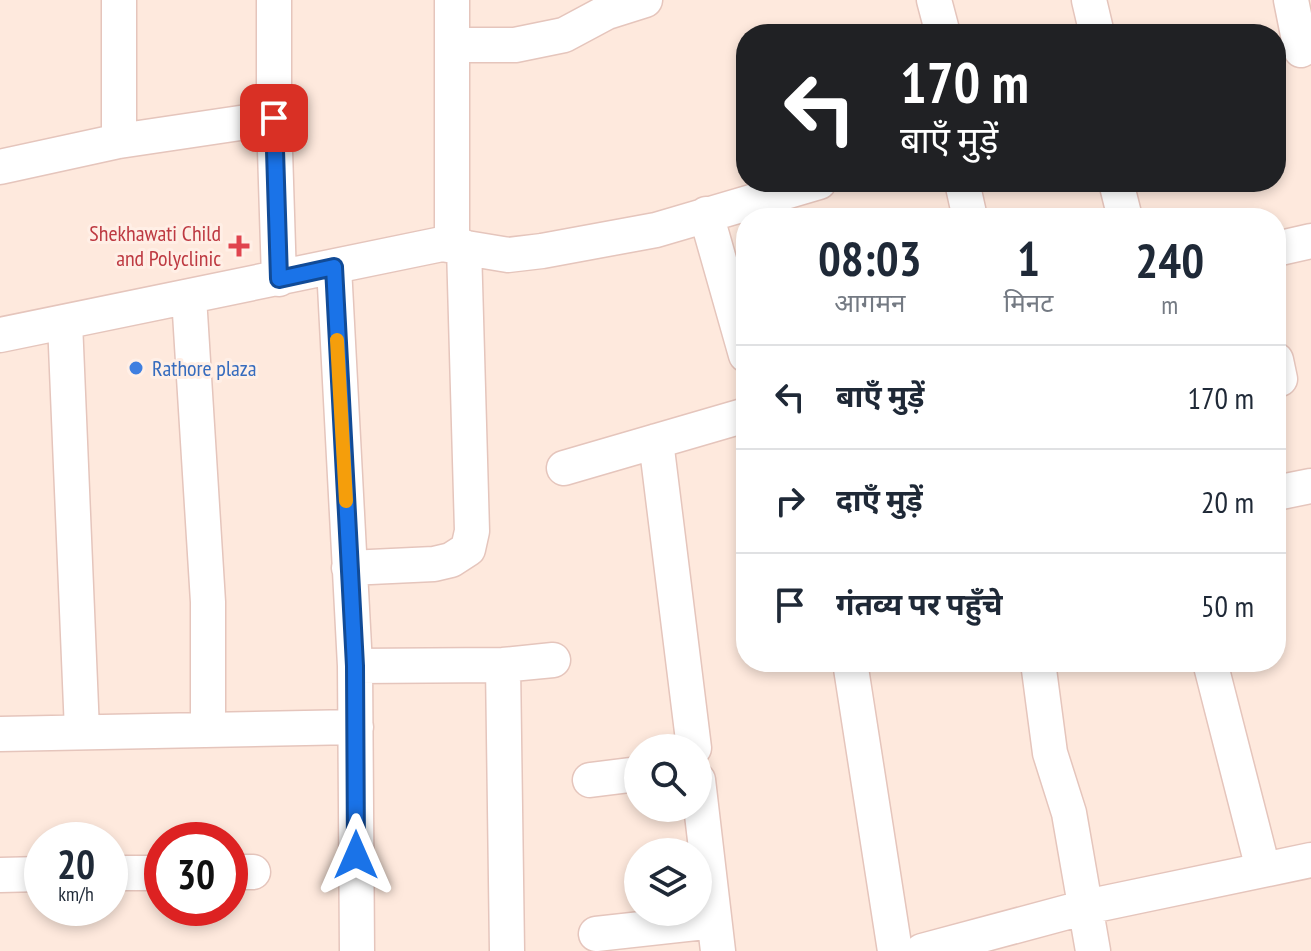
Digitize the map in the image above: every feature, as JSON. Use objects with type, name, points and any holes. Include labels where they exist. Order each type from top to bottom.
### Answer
[{"type":"street","points":[[119,0],[119,141]]},
{"type":"street","points":[[274,0],[279,279]]},
{"type":"street","points":[[349,568],[434,564],[451,560],[468,549],[472,531],[458,245],[452,0]]},
{"type":"street","points":[[453,45],[515,45],[564,35],[607,6],[645,0]]},
{"type":"street","points":[[934,0],[940,24]]},
{"type":"street","points":[[1089,0],[1095,24]]},
{"type":"street","points":[[1291,0],[1296,52]]},
{"type":"street","points":[[0,167],[119,141],[274,118]]},
{"type":"street","points":[[0,335],[458,245],[508,255],[542,251],[656,230],[784,192]]},
{"type":"street","points":[[706,214],[736,320]]},
{"type":"street","points":[[1286,247],[1311,241]]},
{"type":"street","points":[[334,267],[355,666],[357,951]]},
{"type":"street","points":[[189,297],[208,602],[208,729]]},
{"type":"street","points":[[65,322],[82,731]]},
{"type":"street","points":[[564,468],[736,418]]},
{"type":"street","points":[[656,441],[692,734]]},
{"type":"street","points":[[1286,491],[1311,486]]},
{"type":"street","points":[[355,666],[503,665],[553,660]]},
{"type":"street","points":[[503,665],[507,951]]},
{"type":"street","points":[[852,672],[895,951]]},
{"type":"street","points":[[1039,672],[1050,753],[1069,813],[1093,951]]},
{"type":"street","points":[[1213,672],[1263,869]]},
{"type":"street","points":[[0,734],[356,727]]},
{"type":"street","points":[[590,780],[624,776]]},
{"type":"street","points":[[596,934],[716,936],[703,822]]},
{"type":"street","points":[[922,951],[1086,907],[1311,860]]},
{"type":"street","points":[[0,875],[24,874]]},
{"type":"slow traffic","points":[[337,340],[346,501]]},
{"type":"place","name":"Shekhawati Child and Polyclinic","points":[[239,246]]},
{"type":"place","name":"Rathore plaza","points":[[136,368]]},
{"type":"route","points":[[274,118],[279,279],[334,267],[355,666],[356,855]]}]
